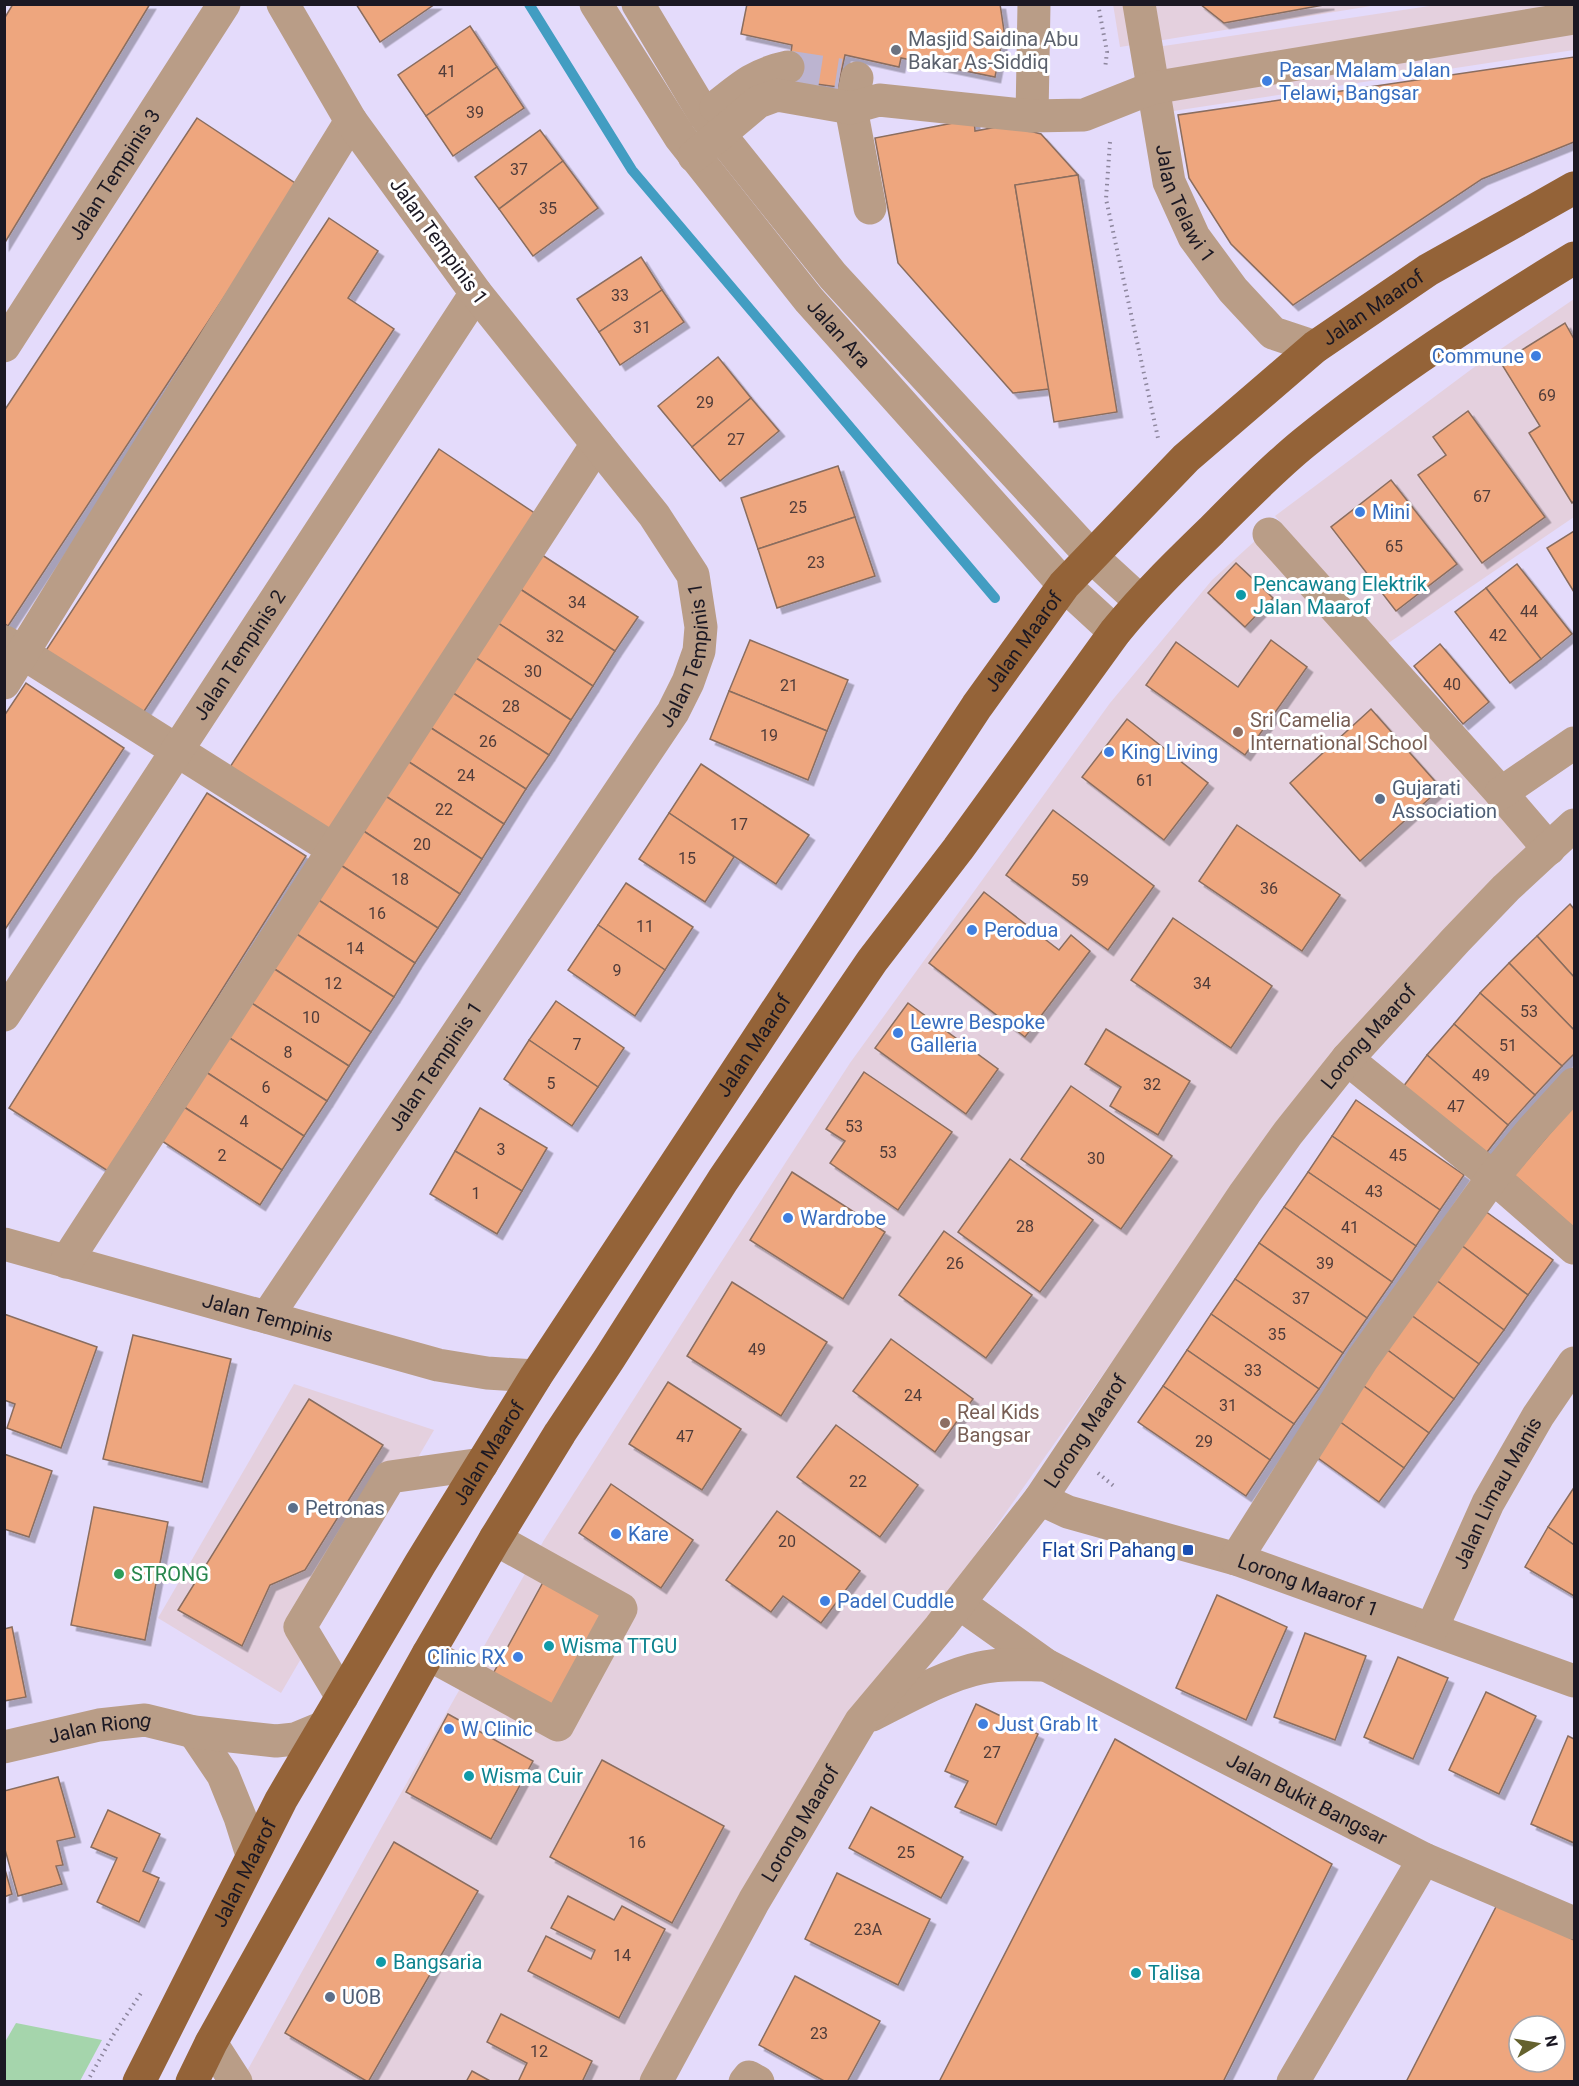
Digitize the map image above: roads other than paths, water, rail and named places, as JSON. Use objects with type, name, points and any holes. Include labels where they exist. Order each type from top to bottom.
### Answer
[{"type":"main road","name":"Jalan Maarof","points":[[139,2082],[281,1800],[536,1376],[977,706],[1064,585],[1186,458],[1314,347],[1428,270],[1575,188]]},
{"type":"main road","points":[[192,2082],[428,1654],[560,1433],[792,1076],[872,961],[958,849],[1115,632],[1140,601],[1258,484],[1311,438],[1365,395],[1507,299],[1575,258]]},
{"type":"street","name":"Jalan Tempinis 3","points":[[4,346],[224,4]]},
{"type":"street","name":"Jalan Tempinis 1","points":[[267,1317],[673,712],[688,682],[699,651],[701,627],[693,575],[654,515],[476,293],[351,121],[282,4]]},
{"type":"street","name":"Jalan Ara","points":[[596,4],[687,146],[809,300],[1064,585],[1115,632]]},
{"type":"street","name":"Jalan Ara","points":[[638,4],[712,125],[833,276],[1092,557],[1140,601]]},
{"type":"street","points":[[1032,116],[1034,4]]},
{"type":"street","name":"Jalan Telawi 1","points":[[1139,4],[1169,182],[1194,237],[1233,290],[1273,333],[1314,347]]},
{"type":"street","points":[[712,125],[777,95],[857,90],[1032,116],[1084,115],[1152,88],[1575,18]]},
{"type":"street","points":[[687,146],[712,125],[746,83],[766,72],[788,67]]},
{"type":"street","points":[[857,90],[870,208]]},
{"type":"street","points":[[4,682],[14,647],[351,121]]},
{"type":"street","name":"Jalan Tempinis 2","points":[[4,1016],[476,293]]},
{"type":"street","points":[[66,1262],[597,444]]},
{"type":"street","points":[[1269,534],[1502,793],[1549,849]]},
{"type":"street","points":[[14,647],[333,849]]},
{"type":"street","points":[[1502,793],[1575,743]]},
{"type":"street","name":"Lorong Maarof","points":[[660,2080],[754,1901],[861,1721],[1040,1499],[1245,1193],[1288,1133],[1347,1059],[1463,932],[1506,888],[1575,825]]},
{"type":"street","points":[[1347,1059],[1493,1177],[1575,1248]]},
{"type":"street","points":[[1236,1559],[1362,1360],[1493,1177],[1575,1084]]},
{"type":"street","name":"Jalan Tempinis","points":[[4,1244],[438,1365],[487,1373],[536,1376]]},
{"type":"street","name":"Jalan Limau Manis","points":[[1432,1628],[1488,1503],[1538,1416],[1575,1363]]},
{"type":"street","points":[[342,1696],[300,1627],[390,1477],[482,1464]]},
{"type":"street","name":"Lorong Maarof 1","points":[[1040,1499],[1068,1512],[1236,1559],[1575,1681]]},
{"type":"street","points":[[428,1654],[558,1725],[621,1609],[495,1539]]},
{"type":"street","name":"Jalan Bukit Bangsar","points":[[958,1603],[1046,1665],[1424,1859],[1575,1923]]},
{"type":"street","name":"Jalan Bukit Bangsar","points":[[861,1721],[932,1685],[979,1668],[1046,1665]]},
{"type":"street","name":"Jalan Riong","points":[[4,1747],[99,1725],[146,1720],[194,1732],[276,1741],[295,1739],[324,1727]]},
{"type":"street","points":[[194,1732],[223,1775],[252,1855]]},
{"type":"street","points":[[1293,2082],[1424,1859]]},
{"type":"street","points":[[212,2043],[236,2082]]},
{"type":"street","points":[[745,2082],[749,2077],[758,2082]]},
{"type":"waterway","points":[[529,4],[632,170],[995,598]]},
{"type":"tunnel","points":[[788,67],[840,75]]},
{"type":"place","name":"Masjid Saidina Abu Bakar As-Siddiq","points":[[896,50]]},
{"type":"place","name":"Pasar Malam Jalan Telawi, Bangsar","points":[[1267,81]]},
{"type":"place","name":"Commune","points":[[1536,356]]},
{"type":"place","name":"Mini","points":[[1360,512]]},
{"type":"place","name":"Pencawang Elektrik Jalan Maarof","points":[[1241,595]]},
{"type":"place","name":"Sri Camelia International School","points":[[1238,732]]},
{"type":"place","name":"King Living","points":[[1109,752]]},
{"type":"place","name":"Gujarati Association","points":[[1380,799]]},
{"type":"place","name":"Perodua","points":[[972,930]]},
{"type":"place","name":"Lewre Bespoke Galleria","points":[[898,1033]]},
{"type":"place","name":"Wardrobe","points":[[788,1218]]},
{"type":"place","name":"Real Kids Bangsar","points":[[945,1423]]},
{"type":"place","name":"Petronas","points":[[293,1508]]},
{"type":"place","name":"Kare","points":[[616,1534]]},
{"type":"place","name":"Flat Sri Pahang","points":[[1188,1550]]},
{"type":"place","name":"STRONG","points":[[119,1574]]},
{"type":"place","name":"Padel Cuddle","points":[[825,1601]]},
{"type":"place","name":"Wisma TTGU","points":[[549,1646]]},
{"type":"place","name":"Clinic RX","points":[[518,1657]]},
{"type":"place","name":"Just Grab It","points":[[983,1724]]},
{"type":"place","name":"W Clinic","points":[[449,1729]]},
{"type":"place","name":"Wisma Cuir","points":[[469,1776]]},
{"type":"place","name":"Bangsaria","points":[[381,1962]]},
{"type":"place","name":"Talisa","points":[[1136,1973]]},
{"type":"place","name":"UOB","points":[[330,1997]]}]
